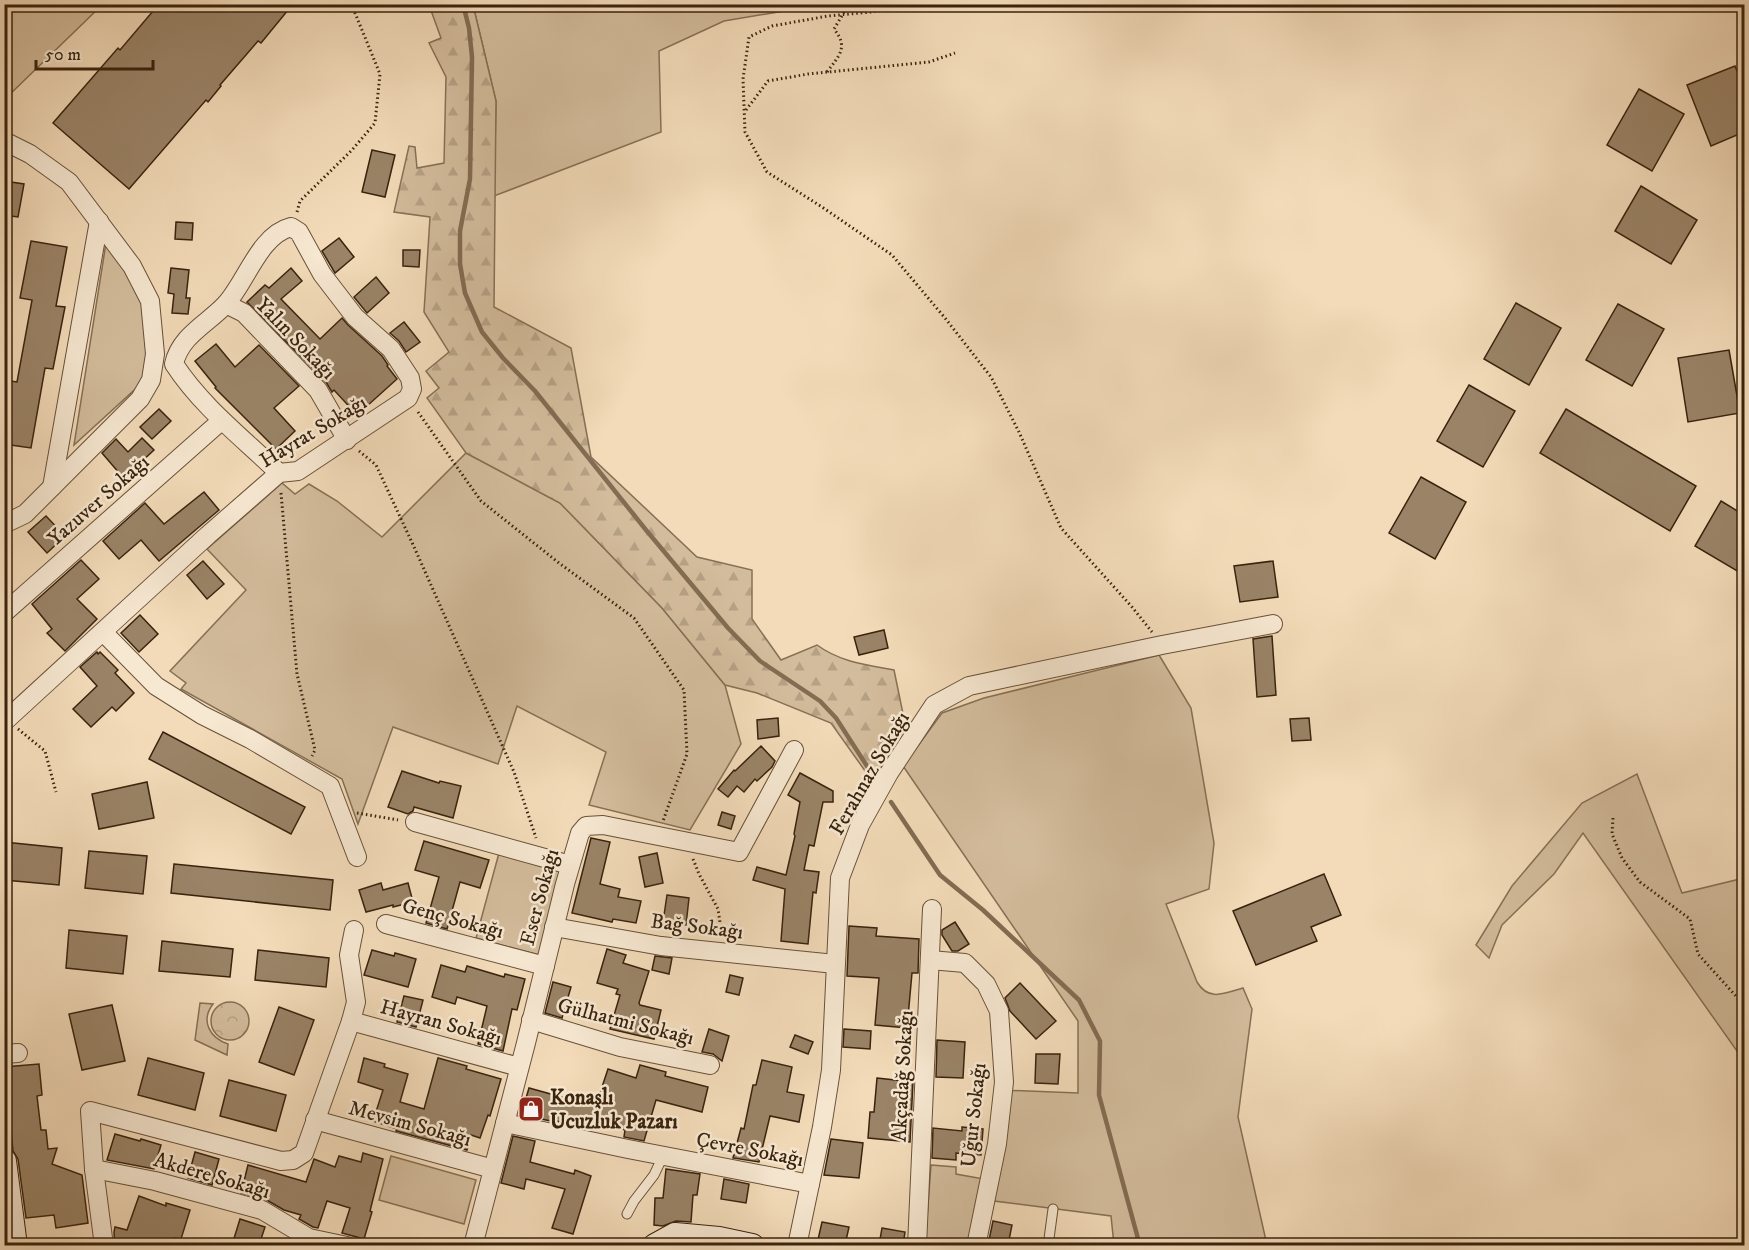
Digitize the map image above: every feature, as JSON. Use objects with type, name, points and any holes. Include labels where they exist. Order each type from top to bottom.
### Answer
[{"type":"street","points":[[4,141],[30,154],[69,182],[132,266],[150,301],[155,354],[151,380],[140,399],[25,514],[4,524]]},
{"type":"street","points":[[52,487],[99,222]]},
{"type":"street","points":[[279,473],[255,449],[221,421],[174,364],[176,354],[189,336],[226,304],[268,243],[282,230],[291,227],[299,232],[322,274],[355,316],[391,349],[410,378],[412,389],[408,398]]},
{"type":"street","name":"Yalın Sokağı","points":[[226,304],[244,313],[318,390],[347,440]]},
{"type":"street","name":"Hayrat Sokağı","points":[[6,721],[208,535],[279,473],[298,471],[408,398]]},
{"type":"street","name":"Yazuver Sokağı","points":[[4,613],[221,421]]},
{"type":"street","name":"Ferahnaz Sokağı","points":[[797,1245],[831,1070],[840,878],[860,825],[889,773],[934,705],[969,686],[1273,624]]},
{"type":"street","points":[[104,632],[156,686],[202,715],[250,739],[330,786],[357,857]]},
{"type":"street","name":"Eser Sokağı","points":[[473,1245],[580,833],[586,826],[603,825],[739,852],[794,750]]},
{"type":"street","points":[[415,822],[570,865]]},
{"type":"street","name":"Akçadağ Sokağı","points":[[917,1245],[932,909]]},
{"type":"street","name":"Genç Sokağı","points":[[386,924],[544,966]]},
{"type":"street","name":"Bağ Sokağı","points":[[554,927],[661,946],[835,964]]},
{"type":"street","points":[[104,1245],[94,1169],[90,1111],[281,1161],[293,1160],[304,1153],[356,1002],[349,955],[354,930]]},
{"type":"street","name":"Uğur Sokağı","points":[[930,960],[965,963],[987,984],[999,1011],[1004,1082],[997,1144],[976,1245]]},
{"type":"street","name":"Gülhatmi Sokağı","points":[[531,1020],[620,1047],[710,1065]]},
{"type":"street","name":"Hayran Sokağı","points":[[351,1021],[519,1067]]},
{"type":"street","name":"Mevsim Sokağı","points":[[315,1120],[493,1168]]},
{"type":"street","name":"Çevre Sokağı","points":[[505,1123],[810,1184]]},
{"type":"street","points":[[4,1161],[15,1245]]},
{"type":"street","name":"Akdere Sokağı","points":[[94,1169],[155,1181],[262,1210],[309,1238],[347,1245]]},
{"type":"street","points":[[655,1245],[675,1235],[752,1245]]},
{"type":"lane","points":[[627,1214],[634,1201],[654,1176],[663,1156]]},
{"type":"lane","points":[[1048,1245],[1053,1209]]},
{"type":"path","points":[[291,227],[300,201],[352,150],[375,123],[380,74],[355,13],[349,4]]},
{"type":"path","points":[[827,72],[842,52],[841,38],[834,29],[849,4]]},
{"type":"path","points":[[920,4],[771,26],[749,38],[743,79],[745,132],[767,172],[892,255],[952,326],[991,377],[1019,432],[1061,528],[1124,598],[1162,645]]},
{"type":"path","points":[[744,112],[768,81],[827,72],[929,62],[955,53]]},
{"type":"path","points":[[408,398],[481,501],[559,563],[634,618],[684,690],[687,754],[658,835]]},
{"type":"path","points":[[347,440],[376,465],[514,772],[543,857]]},
{"type":"path","points":[[279,473],[297,674],[315,750],[304,771]]},
{"type":"path","points":[[6,721],[45,751],[56,792]]},
{"type":"path","points":[[352,812],[415,822]]},
{"type":"path","points":[[1613,818],[1612,834],[1622,858],[1640,882],[1690,919],[1698,954],[1744,1005]]},
{"type":"path","points":[[685,841],[699,874],[718,909],[725,953]]},
{"type":"green space","points":[[5,4],[102,4],[102,5],[5,99]]},
{"type":"green space","points":[[429,5],[473,5],[496,101],[494,307],[571,348],[591,457],[697,557],[752,570],[752,619],[781,660],[817,645],[844,659],[894,670],[907,733],[880,770],[868,775],[831,723],[757,693],[725,685],[662,608],[560,503],[466,453],[427,398],[439,388],[426,371],[449,352],[424,312],[430,217],[394,212],[409,146],[415,147],[417,168],[444,163],[446,77],[429,43],[441,38]]},
{"type":"green space","points":[[473,5],[820,5],[724,21],[659,51],[661,132],[494,196],[496,101]]},
{"type":"green space","points":[[106,243],[145,302],[149,345],[143,382],[74,445]]},
{"type":"green space","points":[[466,453],[560,503],[662,608],[725,685],[741,744],[690,830],[589,805],[606,752],[517,706],[498,764],[393,727],[358,824],[342,779],[181,689],[186,683],[170,671],[246,590],[207,549],[282,483],[295,494],[309,484],[337,501],[382,537]]},
{"type":"green space","points":[[1159,655],[1191,708],[1214,843],[1209,889],[1166,904],[1197,982],[1212,994],[1224,994],[1243,988],[1252,1009],[1238,1117],[1267,1245],[1114,1245],[1111,1216],[994,1201],[1002,1090],[1078,1093],[1078,1021],[903,766],[942,713],[984,698]]},
{"type":"green space","points":[[1637,774],[1682,893],[1744,878],[1744,1061],[1583,833],[1554,874],[1502,925],[1489,958],[1476,945],[1512,886],[1582,803]]},
{"type":"green space","points":[[499,853],[562,870],[539,955],[476,938]]},
{"type":"green space","points":[[230,1002],[243,1008],[249,1021],[243,1034],[230,1040],[217,1034],[211,1021],[217,1008]]},
{"type":"green space","points":[[200,1003],[213,1004],[209,1010],[207,1023],[216,1038],[228,1044],[227,1055],[195,1040]]},
{"type":"green space","points":[[391,1156],[476,1180],[464,1224],[379,1200]]},
{"type":"green space","points":[[931,1165],[956,1167],[956,1174],[984,1179],[970,1245],[925,1246]]},
{"type":"building","points":[[159,4],[293,4],[261,43],[258,41],[208,102],[206,100],[129,189],[53,123]]},
{"type":"building","points":[[1735,66],[1744,89],[1744,132],[1711,146],[1687,85]]},
{"type":"building","points":[[1639,89],[1684,114],[1652,171],[1607,145]]},
{"type":"building","points":[[372,150],[395,155],[385,197],[362,192]]},
{"type":"building","points":[[4,181],[24,184],[18,217],[4,215]]},
{"type":"building","points":[[1641,186],[1697,220],[1671,264],[1615,231]]},
{"type":"building","points":[[176,222],[193,223],[192,240],[175,239]]},
{"type":"building","points":[[339,238],[354,257],[335,273],[322,251]]},
{"type":"building","points":[[31,241],[67,247],[56,306],[65,307],[53,369],[45,368],[31,448],[4,444],[4,380],[17,382],[32,300],[20,298]]},
{"type":"building","points":[[403,250],[420,250],[419,267],[403,266]]},
{"type":"building","points":[[171,268],[189,270],[186,298],[190,298],[188,314],[172,313],[174,294],[168,293]]},
{"type":"building","points":[[291,268],[302,281],[281,299],[320,339],[342,318],[382,356],[397,379],[357,415],[334,390],[332,392],[326,382],[247,302],[265,285],[269,288]]},
{"type":"building","points":[[376,277],[389,293],[367,313],[354,297]]},
{"type":"building","points":[[1516,303],[1561,328],[1529,385],[1484,359]]},
{"type":"building","points":[[1618,304],[1664,329],[1632,386],[1586,360]]},
{"type":"building","points":[[404,322],[420,342],[406,352],[390,333]]},
{"type":"building","points":[[216,344],[235,367],[259,345],[299,386],[274,408],[295,431],[276,449],[215,388],[195,361]]},
{"type":"building","points":[[1729,350],[1740,413],[1688,422],[1678,358]]},
{"type":"building","points":[[1469,385],[1515,411],[1483,467],[1437,441]]},
{"type":"building","points":[[159,409],[171,421],[152,439],[140,427]]},
{"type":"building","points":[[1566,409],[1696,486],[1670,531],[1540,453]]},
{"type":"building","points":[[142,438],[154,450],[139,464],[142,467],[126,481],[102,453],[116,439],[128,452]]},
{"type":"building","points":[[1421,477],[1466,502],[1435,559],[1389,533]]},
{"type":"building","points":[[204,492],[219,510],[159,561],[141,540],[119,559],[103,541],[145,503],[164,524]]},
{"type":"building","points":[[1721,501],[1744,515],[1744,575],[1695,546]]},
{"type":"building","points":[[46,516],[65,536],[47,553],[28,532]]},
{"type":"building","points":[[81,560],[99,579],[77,599],[97,619],[65,651],[47,633],[52,629],[32,604]]},
{"type":"building","points":[[203,561],[224,584],[207,599],[187,575]]},
{"type":"building","points":[[1273,561],[1278,597],[1240,602],[1234,566]]},
{"type":"building","points":[[140,615],[158,634],[139,652],[121,633]]},
{"type":"building","points":[[884,630],[888,648],[859,655],[854,637]]},
{"type":"building","points":[[1272,636],[1276,695],[1257,697],[1253,639]]},
{"type":"building","points":[[97,652],[98,654],[100,652],[118,670],[115,673],[134,693],[116,711],[112,707],[91,727],[73,709],[97,686],[80,667]]},
{"type":"building","points":[[778,718],[779,736],[758,739],[757,720]]},
{"type":"building","points":[[1309,718],[1311,740],[1292,741],[1290,719]]},
{"type":"building","points":[[163,732],[305,807],[291,834],[149,759]]},
{"type":"building","points":[[761,746],[775,761],[772,767],[757,781],[755,779],[744,792],[737,786],[728,797],[718,789],[734,770]]},
{"type":"building","points":[[402,771],[439,783],[440,781],[461,786],[453,818],[414,807],[413,811],[408,814],[388,807]]},
{"type":"building","points":[[800,773],[833,791],[833,802],[823,802],[814,846],[809,845],[804,870],[819,872],[816,893],[813,892],[808,944],[781,941],[785,889],[753,880],[757,867],[786,875],[800,802],[788,795]]},
{"type":"building","points":[[147,782],[154,818],[99,829],[92,794]]},
{"type":"building","points":[[722,812],[735,816],[731,829],[718,825]]},
{"type":"building","points":[[591,838],[610,842],[600,884],[620,889],[618,897],[641,901],[636,923],[613,919],[612,922],[572,913]]},
{"type":"building","points":[[424,841],[489,860],[480,888],[460,882],[447,929],[426,923],[439,877],[415,870]]},
{"type":"building","points":[[4,842],[62,848],[59,885],[4,880]]},
{"type":"building","points":[[89,851],[147,856],[143,894],[85,888]]},
{"type":"building","points":[[657,853],[663,883],[645,887],[639,857]]},
{"type":"building","points":[[174,864],[333,880],[330,910],[171,893]]},
{"type":"building","points":[[1324,874],[1341,915],[1311,927],[1317,941],[1256,965],[1233,911]]},
{"type":"building","points":[[381,883],[383,890],[408,883],[413,902],[366,912],[359,890]]},
{"type":"building","points":[[667,895],[689,898],[686,925],[663,922]]},
{"type":"building","points":[[955,922],[969,944],[958,951],[952,951],[942,935],[942,930]]},
{"type":"building","points":[[849,926],[877,928],[876,936],[919,939],[918,973],[912,973],[907,1028],[875,1025],[879,978],[847,976]]},
{"type":"building","points":[[69,930],[127,936],[123,974],[66,968]]},
{"type":"building","points":[[162,941],[233,949],[230,977],[159,971]]},
{"type":"building","points":[[607,949],[626,955],[623,963],[649,971],[639,1003],[661,1010],[654,1039],[610,1029],[620,995],[616,994],[618,989],[597,983]]},
{"type":"building","points":[[258,950],[329,958],[326,987],[255,980]]},
{"type":"building","points":[[372,950],[416,959],[408,987],[364,975]]},
{"type":"building","points":[[655,956],[672,958],[669,974],[652,970]]},
{"type":"building","points":[[441,965],[465,972],[467,966],[504,977],[505,974],[525,979],[517,1010],[512,1009],[503,1051],[478,1044],[487,1006],[457,997],[455,1004],[432,997]]},
{"type":"building","points":[[730,975],[743,978],[739,995],[726,992]]},
{"type":"building","points":[[553,982],[571,987],[562,1018],[545,1013]]},
{"type":"building","points":[[1020,983],[1056,1021],[1036,1039],[1010,1011],[1005,998]]},
{"type":"building","points":[[404,996],[423,1000],[416,1027],[397,1022]]},
{"type":"building","points":[[112,1005],[125,1061],[82,1070],[69,1014]]},
{"type":"building","points":[[279,1007],[314,1020],[294,1075],[259,1062]]},
{"type":"building","points":[[709,1029],[729,1036],[722,1061],[713,1054],[702,1052]]},
{"type":"building","points":[[844,1029],[871,1031],[870,1049],[843,1047]]},
{"type":"building","points":[[795,1035],[813,1042],[808,1054],[790,1047]]},
{"type":"building","points":[[937,1040],[965,1042],[963,1078],[936,1077]]},
{"type":"building","points":[[1036,1054],[1060,1054],[1058,1084],[1035,1083]]},
{"type":"building","points":[[148,1058],[204,1073],[195,1110],[138,1095]]},
{"type":"building","points":[[364,1058],[408,1074],[400,1102],[424,1109],[438,1058],[501,1079],[490,1116],[488,1115],[480,1138],[471,1135],[467,1150],[396,1131],[397,1129],[373,1121],[383,1090],[358,1082]]},
{"type":"building","points":[[762,1060],[792,1067],[787,1092],[804,1095],[799,1122],[770,1116],[759,1162],[733,1158],[741,1128],[744,1129],[753,1085],[756,1085]]},
{"type":"building","points":[[39,1064],[42,1095],[37,1096],[41,1130],[46,1130],[48,1149],[57,1148],[52,1164],[82,1175],[88,1223],[56,1228],[54,1215],[26,1218],[18,1159],[13,1151],[4,1067]]},
{"type":"building","points":[[640,1065],[666,1072],[665,1076],[708,1087],[702,1112],[656,1100],[644,1141],[624,1137],[625,1130],[593,1119],[589,1129],[521,1115],[529,1088],[576,1101],[578,1096],[597,1102],[608,1069],[636,1078]]},
{"type":"building","points":[[877,1078],[913,1082],[910,1142],[868,1138],[870,1112],[874,1112]]},
{"type":"building","points":[[229,1080],[286,1095],[276,1131],[220,1116]]},
{"type":"building","points":[[962,1127],[983,1129],[981,1155],[956,1153],[956,1160],[932,1158],[933,1128],[962,1131]]},
{"type":"building","points":[[115,1134],[161,1145],[154,1169],[107,1160]]},
{"type":"building","points":[[513,1136],[535,1141],[530,1162],[574,1174],[575,1170],[591,1176],[573,1234],[552,1228],[565,1189],[526,1179],[524,1189],[501,1183]]},
{"type":"building","points":[[831,1139],[863,1143],[859,1178],[824,1175]]},
{"type":"building","points":[[195,1152],[219,1159],[212,1185],[188,1178]]},
{"type":"building","points":[[363,1153],[383,1159],[364,1239],[342,1233],[350,1208],[327,1201],[318,1228],[299,1219],[301,1215],[284,1210],[265,1199],[241,1193],[248,1165],[306,1182],[314,1159],[335,1167],[339,1156],[361,1162]]},
{"type":"building","points":[[666,1169],[700,1174],[697,1195],[693,1195],[691,1222],[676,1221],[663,1226],[654,1225],[655,1198],[663,1198]]},
{"type":"building","points":[[724,1179],[749,1184],[746,1203],[721,1199]]},
{"type":"building","points":[[139,1196],[166,1206],[166,1203],[190,1210],[181,1239],[175,1238],[173,1245],[115,1245],[115,1227],[127,1230]]},
{"type":"building","points":[[240,1219],[265,1227],[259,1245],[232,1245]]},
{"type":"building","points":[[993,1221],[1012,1225],[1008,1245],[988,1245]]},
{"type":"building","points":[[822,1222],[849,1227],[845,1245],[817,1244]]},
{"type":"building","points":[[882,1228],[905,1232],[903,1245],[879,1245]]},
{"type":"waterway","points":[[463,4],[469,28],[472,57],[470,179],[460,231],[460,264],[465,293],[482,332],[535,391],[728,628],[760,661],[820,701],[836,718],[874,777]]},
{"type":"waterway","points":[[891,802],[940,875],[983,910],[1079,1000],[1100,1041],[1099,1095],[1140,1246]]},
{"type":"place","name":"Konaşlı Ucuzluk Pazarı","points":[[531,1109]]}]
